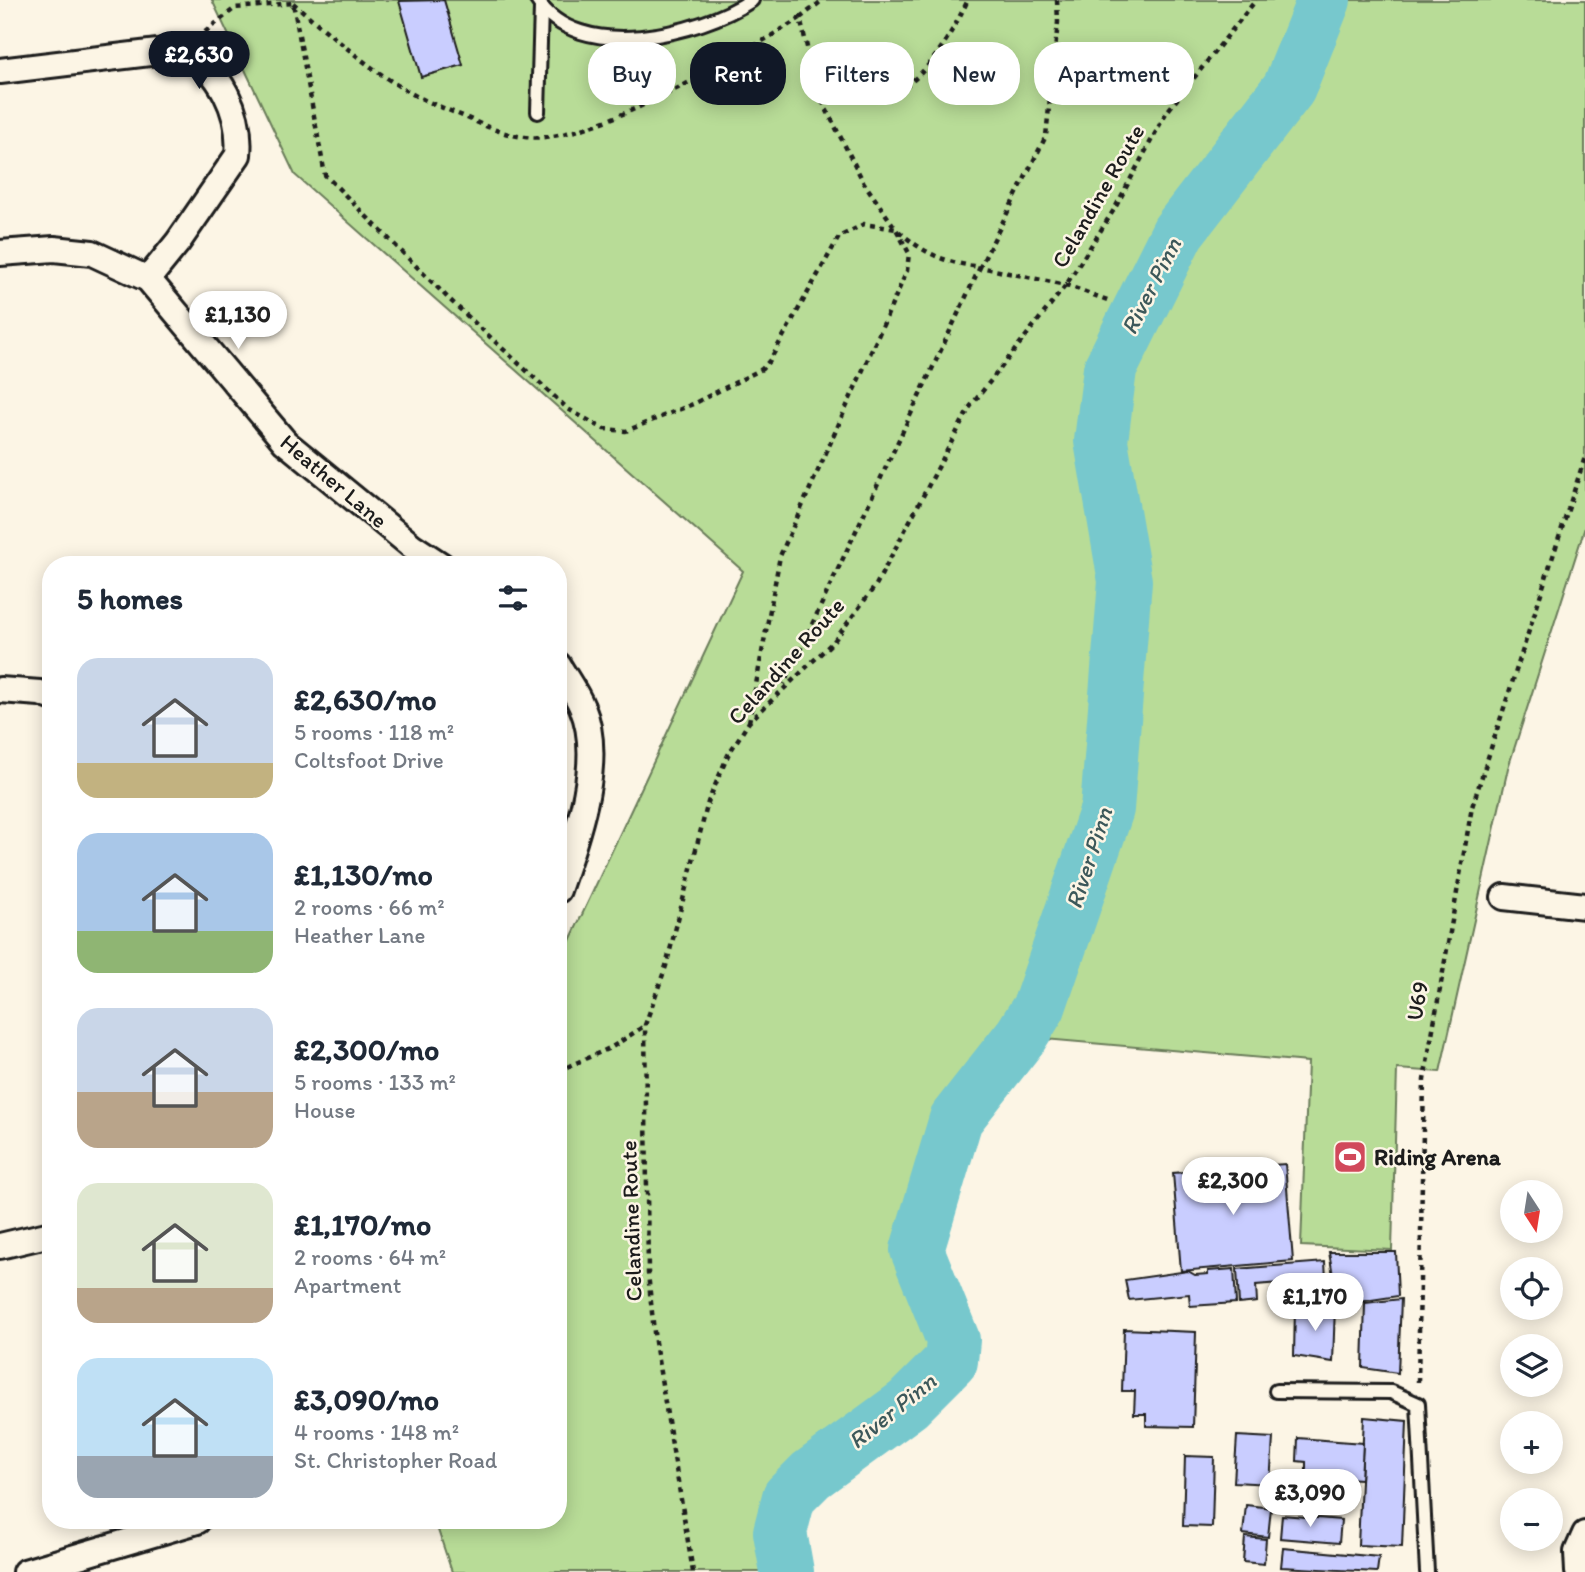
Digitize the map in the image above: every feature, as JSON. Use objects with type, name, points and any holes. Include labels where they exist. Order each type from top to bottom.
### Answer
[{"type":"street","points":[[0,71],[183,49],[205,63],[218,78],[233,117],[237,155],[178,242],[148,279]]},
{"type":"street","name":"Heather Lane","points":[[0,253],[54,249],[92,253],[148,279],[285,442],[427,556]]},
{"type":"street","points":[[567,681],[583,709],[590,752],[586,811],[567,865]]},
{"type":"street","points":[[0,690],[42,694]]},
{"type":"street","points":[[1504,897],[1585,906]]},
{"type":"street","points":[[0,1247],[42,1236]]},
{"type":"street","points":[[25,1572],[170,1529]]},
{"type":"street","points":[[1578,1572],[1577,1552],[1585,1534]]},
{"type":"lane","points":[[539,4],[564,26],[578,33],[632,37],[675,32],[713,19],[752,0]]},
{"type":"lane","points":[[538,112],[539,4]]},
{"type":"lane","points":[[1276,1391],[1391,1392],[1418,1404],[1427,1572]]},
{"type":"path","points":[[183,49],[234,8],[293,3],[347,48],[403,89],[488,127],[524,137],[542,138],[600,122],[696,80],[800,18],[823,0]]},
{"type":"path","points":[[914,78],[944,43],[968,0]]},
{"type":"path","points":[[782,688],[980,267],[1046,136],[1058,22],[1057,0]]},
{"type":"path","name":"Celandine Route","points":[[693,1572],[655,1342],[648,1273],[645,1026],[666,966],[708,802],[728,755],[749,722],[834,640],[876,585],[970,407],[1066,285],[1115,208],[1166,113],[1256,0]]},
{"type":"path","points":[[293,3],[325,175],[449,299],[568,409],[604,429],[626,431],[646,424],[762,369],[770,360],[839,237],[864,224],[895,229],[923,251],[949,263],[1066,285],[1110,301]]},
{"type":"path","points":[[800,18],[806,42]]},
{"type":"path","points":[[749,722],[780,556],[907,271],[909,253],[864,183],[824,105]]},
{"type":"path","name":"U69","points":[[1418,1404],[1424,1080],[1472,807],[1585,457]]},
{"type":"path","points":[[567,1067],[612,1047],[645,1026]]},
{"type":"green space","points":[[212,0],[1585,0],[1585,527],[1508,768],[1440,1072],[1397,1069],[1392,1250],[1301,1246],[1308,1062],[1022,1037],[965,1126],[926,1249],[963,1330],[960,1367],[799,1502],[792,1538],[801,1572],[452,1572],[438,1529],[567,1529],[567,947],[743,571],[295,175]]},
{"type":"building","points":[[444,0],[463,65],[421,77],[399,1]]},
{"type":"building","points":[[1285,1164],[1293,1261],[1181,1271],[1173,1173]]},
{"type":"building","points":[[1329,1252],[1396,1252],[1398,1296],[1338,1305]]},
{"type":"building","points":[[1325,1262],[1326,1279],[1256,1285],[1257,1302],[1239,1304],[1237,1269]]},
{"type":"building","points":[[1234,1269],[1236,1303],[1190,1306],[1189,1294],[1129,1300],[1125,1280],[1188,1271],[1195,1275]]},
{"type":"building","points":[[1401,1299],[1398,1373],[1363,1368],[1365,1303]]},
{"type":"building","points":[[1335,1306],[1333,1362],[1294,1356],[1295,1307]]},
{"type":"building","points":[[1124,1329],[1196,1332],[1193,1427],[1146,1426],[1146,1414],[1134,1414],[1135,1391],[1122,1391]]},
{"type":"building","points":[[1364,1417],[1407,1421],[1402,1547],[1358,1545]]},
{"type":"building","points":[[1237,1436],[1273,1438],[1270,1484],[1234,1482]]},
{"type":"building","points":[[1298,1438],[1363,1443],[1361,1479],[1306,1476],[1306,1462],[1297,1461]]},
{"type":"building","points":[[1185,1456],[1214,1457],[1212,1527],[1183,1526]]},
{"type":"building","points":[[1246,1505],[1271,1508],[1268,1537],[1243,1534]]},
{"type":"building","points":[[1282,1515],[1341,1520],[1339,1543],[1280,1538]]},
{"type":"building","points":[[1245,1537],[1266,1539],[1264,1564],[1243,1562]]},
{"type":"building","points":[[1283,1548],[1379,1557],[1377,1572],[1281,1567]]},
{"type":"waterway","name":"River Pinn","points":[[787,1572],[780,1532],[789,1497],[811,1475],[908,1404],[951,1361],[953,1340],[917,1250],[956,1119],[1021,1036],[1039,1007],[1107,809],[1125,581],[1101,441],[1110,369],[1178,232],[1289,88],[1324,0]]},
{"type":"place","name":"Riding Arena","points":[[1350,1157]]}]
